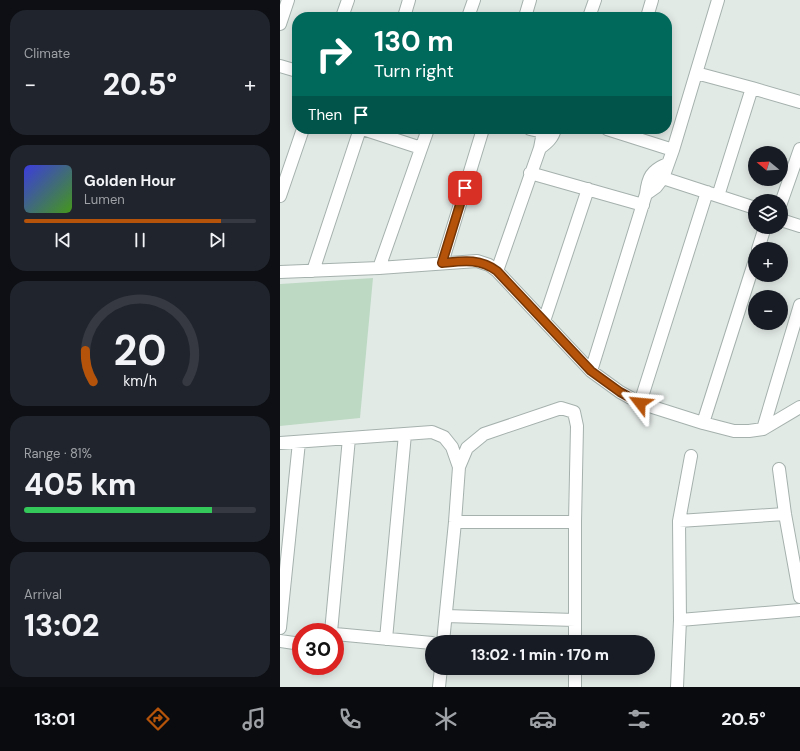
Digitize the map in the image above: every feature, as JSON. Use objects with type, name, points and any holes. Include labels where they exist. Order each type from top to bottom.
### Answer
[{"type":"street","points":[[280,24],[288,0]]},
{"type":"street","points":[[344,12],[348,0]]},
{"type":"street","points":[[405,12],[409,0]]},
{"type":"street","points":[[470,12],[474,0]]},
{"type":"street","points":[[526,12],[530,0]]},
{"type":"street","points":[[590,12],[594,0]]},
{"type":"street","points":[[649,12],[652,0]]},
{"type":"street","points":[[644,199],[663,178],[673,150],[718,0]]},
{"type":"street","points":[[280,66],[292,70]]},
{"type":"street","points":[[696,73],[800,102]]},
{"type":"street","points":[[640,403],[713,194],[752,88]]},
{"type":"street","points":[[280,196],[301,134]]},
{"type":"street","points":[[313,271],[358,134]]},
{"type":"street","points":[[378,134],[421,148]]},
{"type":"street","points":[[379,268],[426,134]]},
{"type":"street","points":[[442,263],[481,134]]},
{"type":"street","points":[[497,271],[544,134]]},
{"type":"street","points":[[540,148],[547,143],[554,134]]},
{"type":"street","points":[[624,134],[673,150]]},
{"type":"street","points":[[784,194],[800,150]]},
{"type":"street","points":[[591,371],[644,199],[647,181],[654,172],[667,164]]},
{"type":"street","points":[[530,173],[588,189],[644,199]]},
{"type":"street","points":[[663,178],[748,206]]},
{"type":"street","points":[[544,320],[588,189]]},
{"type":"street","points":[[788,222],[800,226]]},
{"type":"street","points":[[280,272],[379,268],[477,261],[489,265],[497,271],[591,371],[620,392],[640,403],[703,423],[734,431],[749,432],[763,429],[800,407]]},
{"type":"street","points":[[703,423],[748,282]]},
{"type":"street","points":[[763,429],[800,305]]},
{"type":"street","points":[[445,635],[459,467],[468,448],[484,434],[561,408],[574,412],[577,426],[575,635]]},
{"type":"street","points":[[280,443],[432,432],[444,437],[452,447],[459,467]]},
{"type":"street","points":[[386,638],[405,434]]},
{"type":"street","points":[[333,623],[349,438]]},
{"type":"street","points":[[280,628],[299,442]]},
{"type":"street","points":[[677,687],[680,620],[679,521],[691,456]]},
{"type":"street","points":[[779,469],[785,514],[800,597]]},
{"type":"street","points":[[679,521],[785,514]]},
{"type":"street","points":[[455,522],[575,522]]},
{"type":"street","points":[[680,620],[800,610]]},
{"type":"street","points":[[446,616],[575,620]]},
{"type":"street","points":[[344,635],[425,642]]},
{"type":"street","points":[[280,641],[292,643]]},
{"type":"street","points":[[439,687],[440,675]]},
{"type":"street","points":[[575,675],[575,687]]},
{"type":"green space","points":[[373,278],[360,418],[280,426],[280,284]]},
{"type":"route","points":[[465,188],[442,263],[477,261],[489,265],[497,271],[591,371],[620,392],[640,403]]}]
